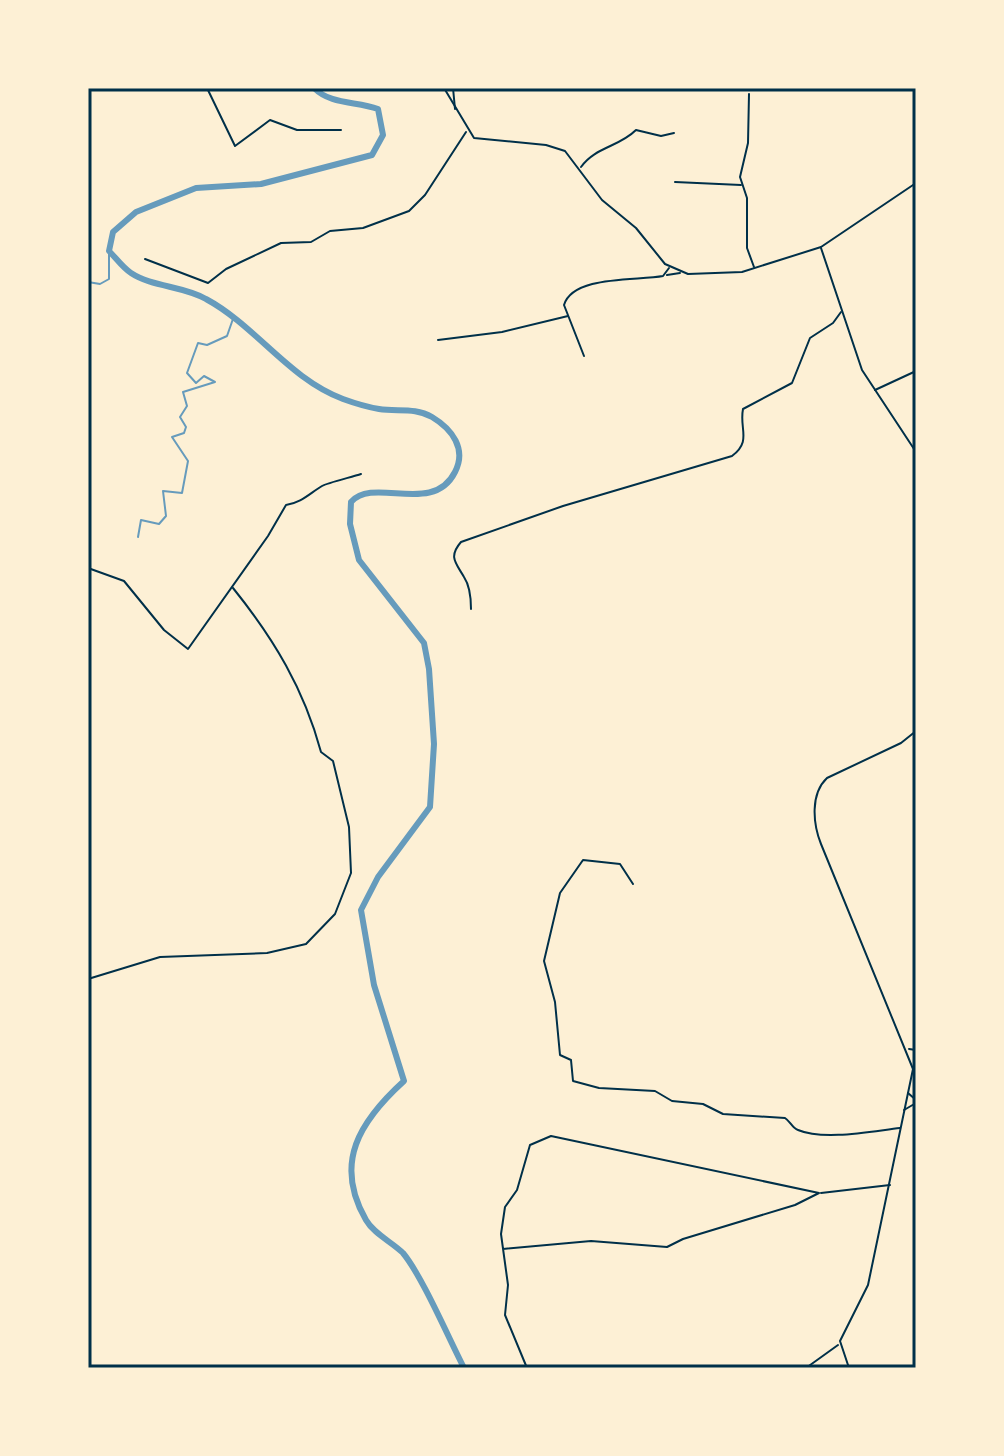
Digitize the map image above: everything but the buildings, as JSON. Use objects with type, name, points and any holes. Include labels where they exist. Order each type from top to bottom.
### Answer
[{"type":"street","points":[[207,88],[235,146],[270,120],[294,130],[341,130]]},
{"type":"street","points":[[444,88],[466,131],[474,138]]},
{"type":"street","points":[[453,88],[457,104],[454,110]]},
{"type":"street","points":[[749,94],[748,143],[740,173],[747,198],[747,248],[755,268]]},
{"type":"street","points":[[580,168],[591,154],[626,140],[636,130],[661,136],[674,133]]},
{"type":"street","points":[[145,259],[208,283],[226,269],[281,243],[311,242],[330,231],[363,228],[401,214],[419,203],[466,131]]},
{"type":"street","points":[[463,139],[554,146],[570,155],[602,200],[636,228],[669,267],[680,273]]},
{"type":"street","points":[[675,182],[742,184]]},
{"type":"street","points":[[584,356],[564,302],[580,286],[680,273],[734,273],[755,268],[821,247],[916,183]]},
{"type":"street","points":[[821,247],[856,356],[874,391],[916,452]]},
{"type":"street","points":[[665,275],[669,267]]},
{"type":"street","points":[[471,609],[467,583],[453,561],[461,542],[563,506],[732,456],[741,448],[745,436],[743,409],[792,383],[812,334],[833,323],[841,312]]},
{"type":"street","points":[[438,340],[502,332],[562,320],[569,315]]},
{"type":"street","points":[[874,391],[916,371]]},
{"type":"street","points":[[909,441],[916,441]]},
{"type":"street","points":[[88,568],[124,581],[164,630],[186,650],[233,588],[286,505],[312,496],[324,485],[339,484],[361,474]]},
{"type":"street","points":[[88,979],[160,957],[267,953],[306,944],[335,914],[351,873],[349,827],[333,761],[321,752],[307,702],[279,653],[233,588]]},
{"type":"street","points":[[806,1368],[839,1344],[868,1285],[891,1185],[907,1092],[915,1067],[821,844],[815,822],[817,798],[824,780],[901,743],[916,731]]},
{"type":"street","points":[[633,884],[620,864],[583,860],[574,869],[557,903],[544,970],[555,1002],[560,1055],[571,1060],[573,1081],[599,1088],[660,1092],[672,1101],[702,1103],[723,1114],[785,1118],[799,1131],[848,1134],[901,1128]]},
{"type":"street","points":[[908,1049],[916,1050]]},
{"type":"street","points":[[903,1111],[916,1102],[907,1092]]},
{"type":"street","points":[[527,1368],[505,1315],[508,1285],[503,1249],[504,1209],[517,1190],[528,1147],[551,1136],[819,1193],[891,1185]]},
{"type":"street","points":[[503,1249],[591,1241],[667,1247],[795,1205],[819,1193]]},
{"type":"street","points":[[839,1344],[849,1368]]},
{"type":"waterway","points":[[314,88],[336,100],[378,109],[383,135],[372,155],[261,184],[196,188],[136,212],[113,232],[109,251],[139,278],[188,291],[224,310],[289,366],[324,390],[370,407],[426,414],[446,427],[456,440],[458,464],[445,485],[433,492],[418,494],[361,495],[351,502],[350,524],[359,560],[424,643],[429,669],[434,744],[430,807],[378,877],[361,910],[374,985],[404,1081],[388,1096],[364,1128],[356,1144],[352,1180],[356,1199],[366,1220],[410,1263],[464,1368]]},
{"type":"waterway","points":[[88,282],[100,284],[109,279],[109,251]]},
{"type":"waterway","points":[[138,537],[141,520],[159,524],[166,516],[163,491],[182,493],[188,461],[172,437],[184,433],[186,427],[180,417],[187,406],[183,392],[215,382],[204,376],[196,383],[187,373],[198,343],[207,345],[227,336],[234,316]]}]
